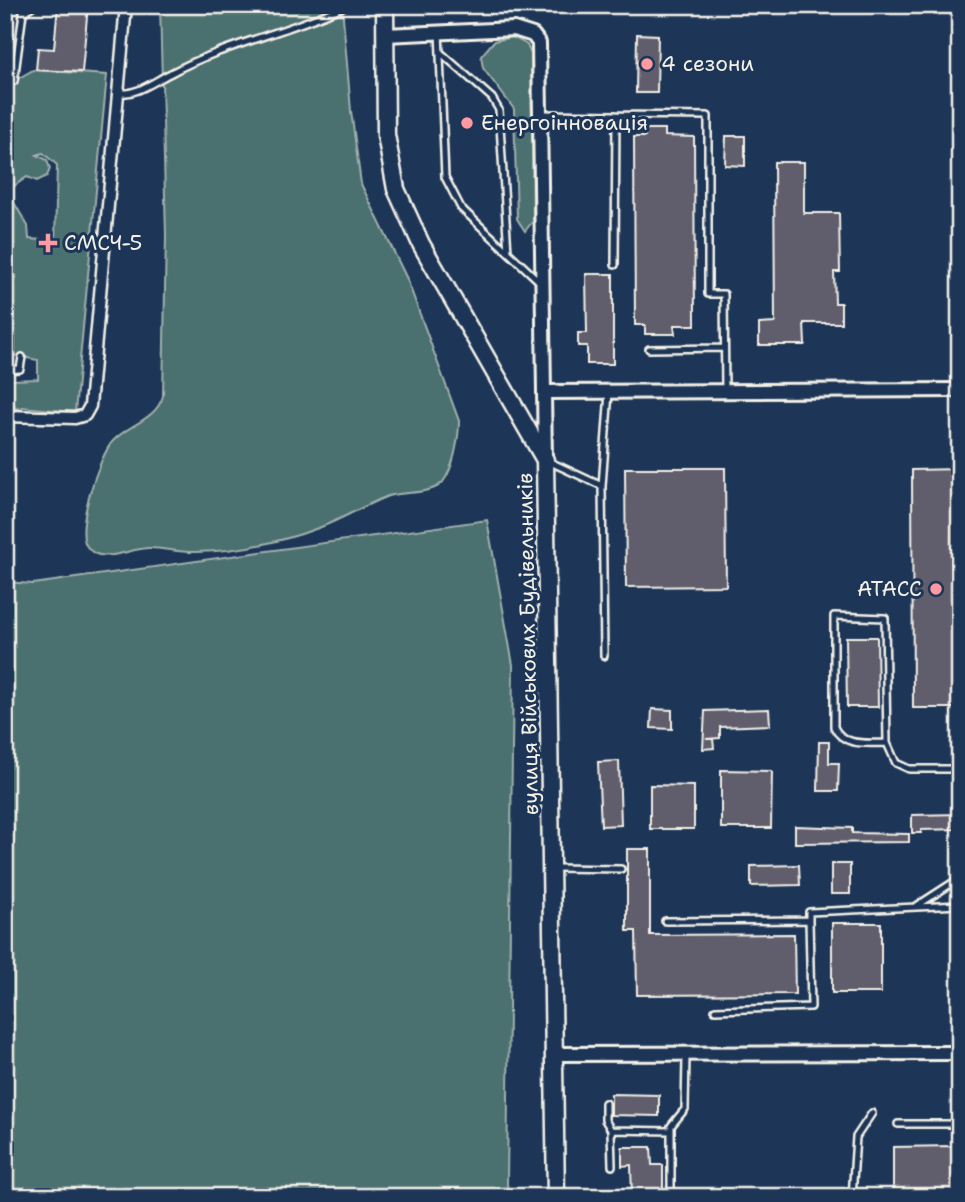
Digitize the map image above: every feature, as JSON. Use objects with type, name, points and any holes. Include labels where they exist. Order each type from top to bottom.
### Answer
[{"type":"main road","name":"вулиця Військових Будівельників","points":[[385,5],[386,135],[396,189],[421,244],[545,460],[556,1197]]},
{"type":"street","points":[[5,416],[66,419],[81,417],[88,411],[126,5]]},
{"type":"street","points":[[385,35],[514,29],[533,34],[541,55],[545,460]]},
{"type":"street","points":[[544,392],[960,390]]},
{"type":"street","points":[[555,1054],[960,1053]]},
{"type":"lane","points":[[5,80],[14,81],[24,5]]},
{"type":"lane","points":[[23,13],[34,5]]},
{"type":"lane","points":[[119,93],[132,93],[197,60],[306,24],[347,5]]},
{"type":"lane","points":[[439,31],[445,177],[461,208],[542,283]]},
{"type":"lane","points":[[440,51],[492,97],[499,110],[508,252]]},
{"type":"lane","points":[[541,114],[708,116],[708,294],[724,294],[724,390]]},
{"type":"lane","points":[[615,265],[616,115]]},
{"type":"lane","points":[[649,349],[724,348]]},
{"type":"lane","points":[[5,370],[20,369],[22,357]]},
{"type":"lane","points":[[604,656],[602,486],[609,391]]},
{"type":"lane","points":[[545,460],[602,486]]},
{"type":"lane","points":[[887,743],[850,741],[838,734],[834,727],[834,616],[886,618],[887,743],[892,759],[904,768],[960,769]]},
{"type":"lane","points":[[553,869],[621,869]]},
{"type":"lane","points":[[914,907],[960,878]]},
{"type":"lane","points":[[715,1010],[811,1007],[809,912],[960,905]]},
{"type":"lane","points":[[665,921],[809,920]]},
{"type":"lane","points":[[671,1197],[671,1131],[672,1124],[682,1116],[685,1109],[686,1053]]},
{"type":"lane","points":[[605,1103],[605,1120],[611,1130],[612,1166]]},
{"type":"lane","points":[[852,1197],[856,1137],[872,1113]]},
{"type":"lane","points":[[898,1124],[960,1124]]},
{"type":"lane","points":[[611,1130],[671,1131]]},
{"type":"green space","points":[[160,5],[342,5],[351,111],[361,184],[407,279],[459,421],[453,461],[447,476],[438,486],[425,491],[388,496],[306,532],[244,548],[190,552],[149,548],[106,556],[98,555],[86,545],[86,508],[107,449],[119,435],[154,411],[163,396],[166,235]]},
{"type":"green space","points":[[513,37],[527,45],[531,54],[533,221],[525,231],[517,219],[514,109],[483,68],[481,56],[494,41]]},
{"type":"green space","points":[[33,70],[107,75],[75,412],[22,407],[16,409],[8,394],[11,380],[38,379],[38,360],[15,356],[15,334],[5,335],[5,295],[11,291],[16,276],[5,276],[5,99],[14,81]],"holes":[[[43,153],[57,165],[55,241],[29,239],[28,226],[7,191],[27,177],[37,181],[47,176],[50,169],[47,160],[37,155]]]},
{"type":"green space","points":[[487,520],[513,665],[507,1184],[510,1197],[5,1197],[5,582],[33,584]]},
{"type":"building","points":[[58,5],[88,5],[82,72],[36,70],[38,48],[54,49]]},
{"type":"building","points":[[637,34],[658,35],[657,93],[636,93]]},
{"type":"building","points":[[645,129],[665,129],[665,136],[694,137],[695,325],[674,325],[675,334],[645,334],[645,325],[635,325],[634,137],[645,137]]},
{"type":"building","points":[[726,136],[745,136],[745,166],[725,165]]},
{"type":"building","points":[[774,162],[804,162],[804,213],[839,213],[840,272],[834,272],[835,303],[841,303],[841,323],[804,323],[805,345],[759,345],[759,324],[775,323]]},
{"type":"building","points":[[586,274],[613,274],[613,364],[587,364],[587,346],[578,346],[578,333],[587,333]]},
{"type":"building","points":[[625,468],[725,468],[726,586],[626,587]]},
{"type":"building","name":"АТАСС","points":[[960,469],[960,708],[913,708],[912,470]]},
{"type":"building","points":[[846,637],[877,637],[878,707],[847,707]]},
{"type":"building","points":[[652,709],[672,710],[672,729],[651,728]]},
{"type":"building","points":[[769,709],[770,725],[720,727],[720,738],[706,739],[713,739],[714,748],[703,749],[705,711]]},
{"type":"building","points":[[819,742],[829,742],[829,763],[839,763],[838,791],[818,791]]},
{"type":"building","points":[[619,761],[621,825],[601,826],[598,762]]},
{"type":"building","points":[[721,770],[772,771],[771,828],[721,828]]},
{"type":"building","points":[[650,785],[694,786],[694,829],[650,829]]},
{"type":"building","points":[[960,814],[960,829],[921,830],[921,833],[912,833],[912,815]]},
{"type":"building","points":[[795,826],[852,828],[852,833],[909,834],[909,842],[795,843]]},
{"type":"building","points":[[627,849],[650,849],[650,935],[794,934],[795,994],[637,995],[636,931],[627,931]]},
{"type":"building","points":[[831,864],[850,864],[850,894],[831,894]]},
{"type":"building","points":[[799,865],[800,885],[751,886],[751,866]]},
{"type":"building","points":[[832,923],[881,923],[881,993],[832,993]]},
{"type":"building","points":[[611,1094],[659,1095],[659,1116],[611,1115]]},
{"type":"building","points":[[954,1146],[954,1168],[960,1168],[960,1197],[893,1197],[893,1147]]},
{"type":"building","points":[[622,1147],[651,1147],[652,1165],[663,1165],[663,1197],[632,1197],[631,1165],[622,1166]]},
{"type":"place","name":"4 сезони","points":[[647,64]]},
{"type":"place","name":"Енергоінновація","points":[[467,123]]},
{"type":"place","name":"СМСЧ-5","points":[[48,243]]},
{"type":"place","name":"АТАСС","points":[[936,589]]}]
